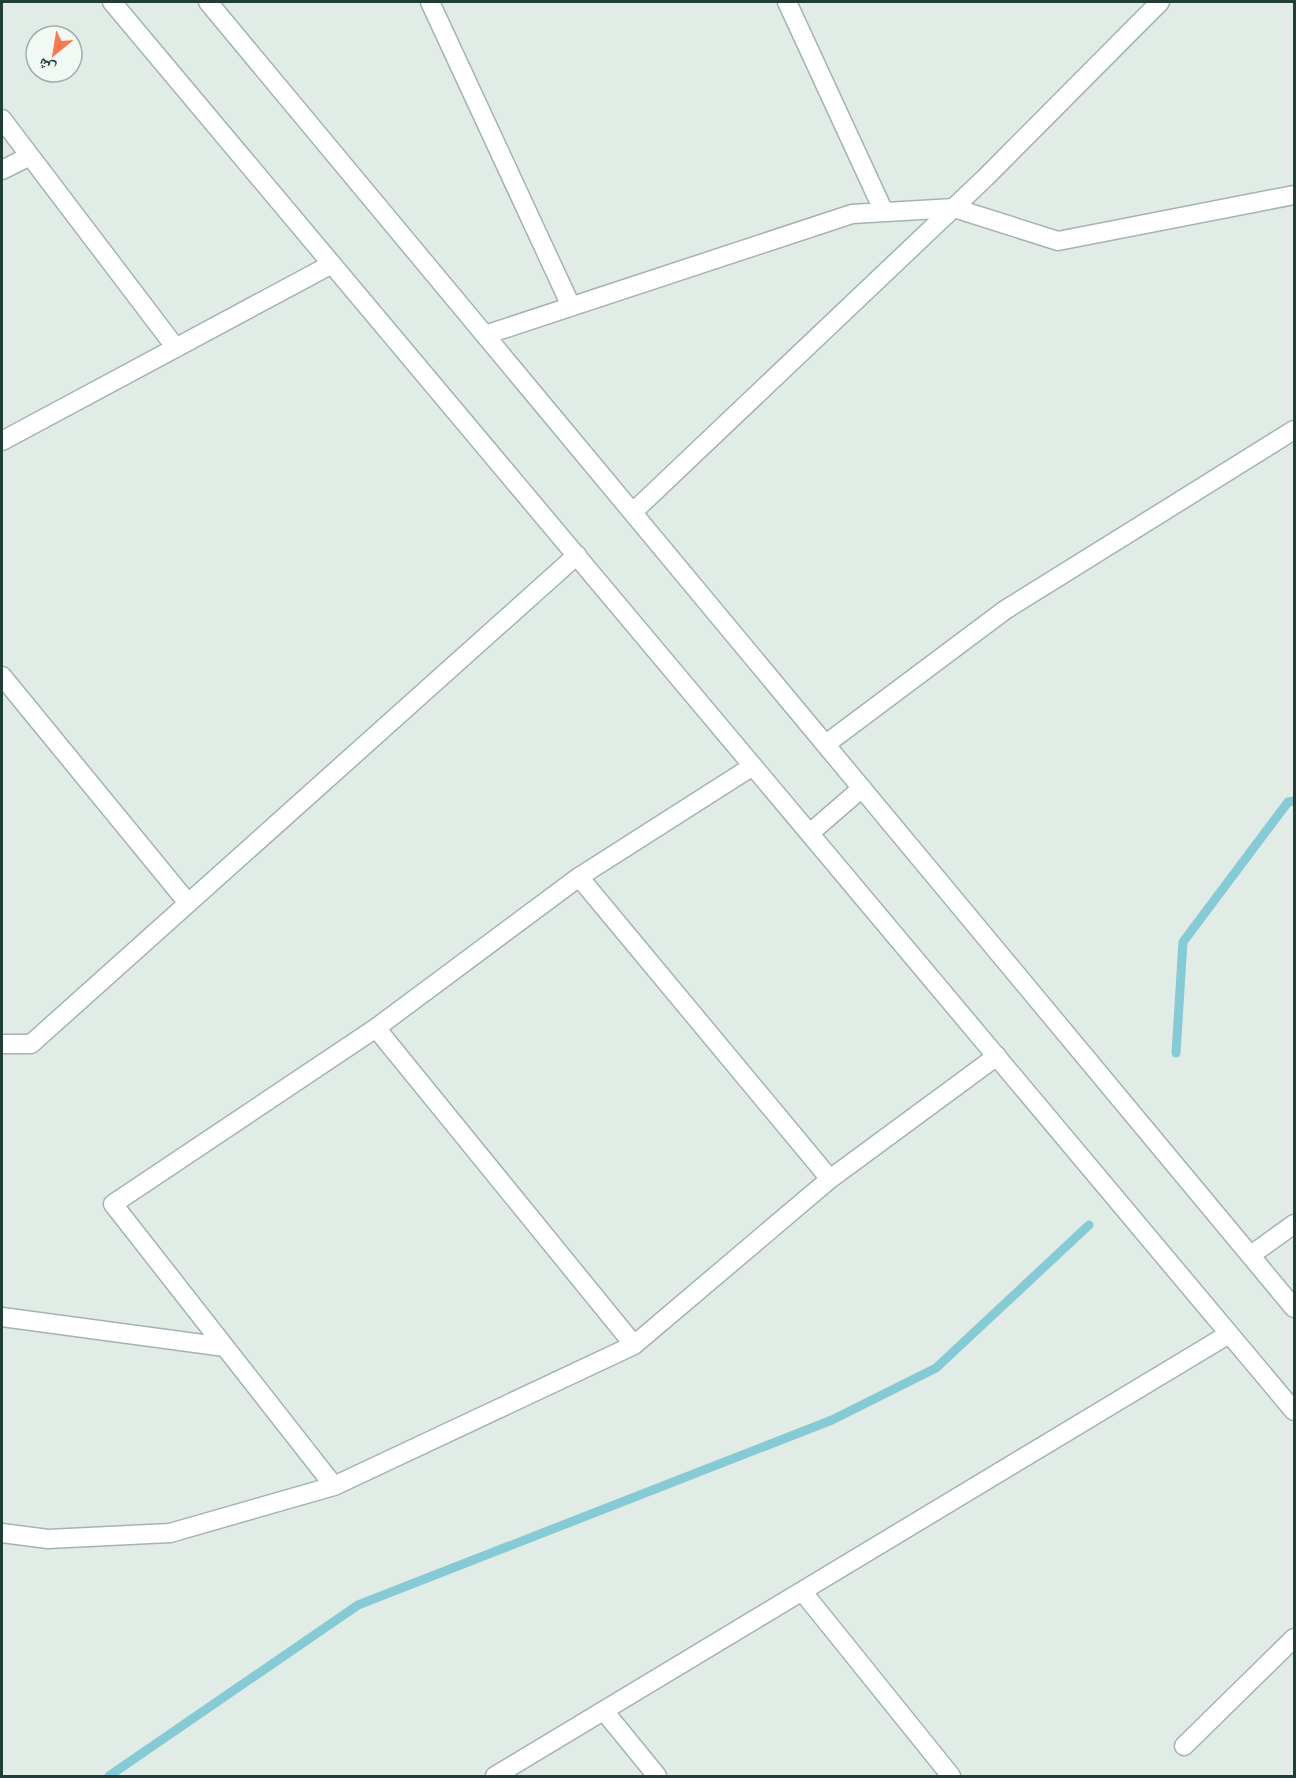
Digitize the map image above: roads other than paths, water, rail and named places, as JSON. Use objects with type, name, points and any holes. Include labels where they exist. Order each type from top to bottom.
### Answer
[{"type":"street","points":[[112,2],[1294,1411]]},
{"type":"street","points":[[208,2],[1294,1308]]},
{"type":"street","points":[[430,2],[571,306]]},
{"type":"street","points":[[787,2],[884,212]]},
{"type":"street","points":[[633,512],[954,208],[1160,2]]},
{"type":"street","points":[[2,119],[176,348]]},
{"type":"street","points":[[2,170],[30,156]]},
{"type":"street","points":[[485,335],[852,214],[954,208],[1058,241],[1294,195]]},
{"type":"street","points":[[2,441],[332,264]]},
{"type":"street","points":[[826,744],[1005,610],[1294,430]]},
{"type":"street","points":[[2,1044],[31,1044],[577,555]]},
{"type":"street","points":[[2,676],[188,903]]},
{"type":"street","points":[[334,1486],[113,1204],[376,1028],[579,877],[753,766]]},
{"type":"street","points":[[810,833],[862,788]]},
{"type":"street","points":[[579,877],[830,1179]]},
{"type":"street","points":[[376,1028],[634,1345]]},
{"type":"street","points":[[2,1533],[48,1539],[170,1533],[334,1486],[634,1345],[830,1179],[997,1056]]},
{"type":"street","points":[[1251,1255],[1294,1224]]},
{"type":"street","points":[[2,1317],[225,1347]]},
{"type":"street","points":[[495,1776],[1229,1334]]},
{"type":"street","points":[[802,1591],[951,1776]]},
{"type":"street","points":[[1184,1746],[1294,1638]]},
{"type":"street","points":[[604,1711],[657,1776]]},
{"type":"waterway","points":[[1176,1053],[1183,942],[1288,802],[1294,801]]},
{"type":"waterway","points":[[109,1776],[358,1605],[832,1420],[936,1368],[1089,1225]]}]
